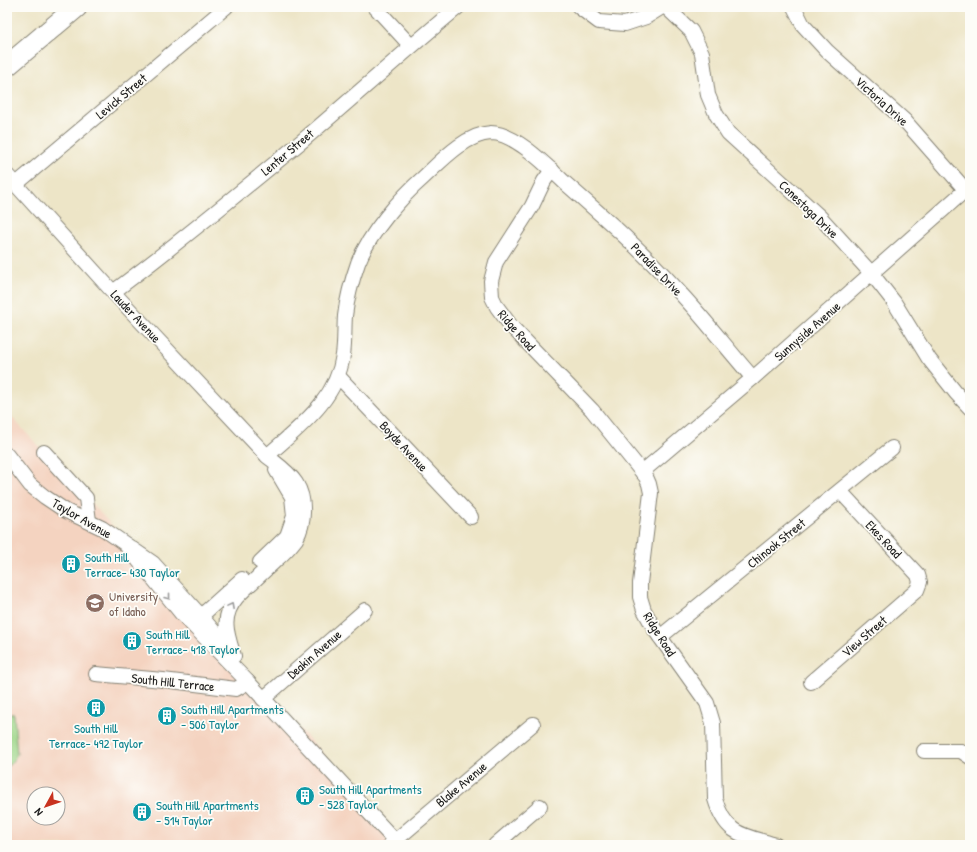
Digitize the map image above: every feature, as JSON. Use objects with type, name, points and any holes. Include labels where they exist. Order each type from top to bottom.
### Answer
[{"type":"highway","points":[[7,66],[77,7]]},
{"type":"street","name":"Levick Street","points":[[11,180],[226,7]]},
{"type":"street","points":[[375,7],[411,46]]},
{"type":"street","name":"Lenter Street","points":[[113,292],[148,266],[302,140],[458,7]]},
{"type":"street","points":[[579,7],[599,22],[625,24],[646,17],[662,7]]},
{"type":"street","name":"Conestoga Drive","points":[[666,7],[691,31],[702,53],[708,95],[716,114],[728,133],[820,217],[872,274],[894,302],[929,359],[970,408]]},
{"type":"street","name":"Victoria Drive","points":[[794,7],[803,25],[827,52],[905,121],[969,190]]},
{"type":"street","points":[[268,456],[310,419],[331,391],[338,376],[343,357],[345,315],[351,283],[359,261],[380,225],[417,183],[452,151],[468,140],[485,134],[501,134],[512,138],[552,170]]},
{"type":"street","name":"Paradise Drive","points":[[552,170],[623,234],[677,289],[753,378]]},
{"type":"street","name":"Ridge Road","points":[[552,170],[532,206],[496,262],[491,281],[492,297],[497,307],[511,326],[592,410],[642,472],[649,484],[651,493],[640,583],[640,597],[644,610],[660,637],[707,703],[710,711],[713,723],[715,799],[719,811],[731,829],[740,835],[776,845]]},
{"type":"street","name":"Lauder Avenue","points":[[11,180],[113,292],[268,456],[287,472],[296,483],[302,496],[303,514],[301,528],[295,540],[285,552],[237,597],[230,606],[226,620],[227,632],[234,656]]},
{"type":"street","name":"Sunnyside Avenue","points":[[642,472],[753,378],[969,190]]},
{"type":"street","name":"Boyde Avenue","points":[[338,376],[471,517]]},
{"type":"street","name":"Chinook Street","points":[[660,637],[892,448]]},
{"type":"street","points":[[44,452],[86,498],[89,521]]},
{"type":"street","name":"Taylor Avenue","points":[[7,455],[30,485],[45,497],[66,511],[102,528],[153,563],[201,616],[234,656],[248,682]]},
{"type":"street","name":"Lauder Avenue","points":[[201,616],[236,586],[287,536],[294,516],[292,497],[268,456]]},
{"type":"street","name":"Ekes Road","points":[[840,491],[918,575],[920,582],[917,590]]},
{"type":"street","name":"Taylor Avenue","points":[[126,545],[181,613],[248,682],[394,844]]},
{"type":"street","name":"View Street","points":[[811,682],[917,590]]},
{"type":"street","name":"Deakin Avenue","points":[[263,699],[365,610]]},
{"type":"street","name":"Taylor Avenue","points":[[201,616],[203,634],[207,641]]},
{"type":"street","name":"South Hill Terrace","points":[[96,674],[236,689],[248,682]]},
{"type":"street","name":"Blake Avenue","points":[[394,844],[533,724]]},
{"type":"street","points":[[924,751],[961,751],[970,757]]},
{"type":"street","points":[[495,845],[540,806]]},
{"type":"shaded area","name":"University of Idaho","points":[[7,412],[407,845],[7,845]]},
{"type":"green space","points":[[7,713],[14,714],[17,754],[7,767]]},
{"type":"place","name":"South Hill Terrace- 430 Taylor","points":[[71,564]]},
{"type":"place","name":"University of Idaho","points":[[95,603]]},
{"type":"place","name":"South Hill Terrace- 418 Taylor","points":[[132,641]]},
{"type":"place","name":"South Hill Terrace- 492 Taylor","points":[[96,708]]},
{"type":"place","name":"South Hill Apartments - 506 Taylor","points":[[167,716]]},
{"type":"place","name":"South Hill Apartments - 528 Taylor","points":[[305,796]]},
{"type":"place","name":"South Hill Apartments - 514 Taylor","points":[[142,812]]}]
